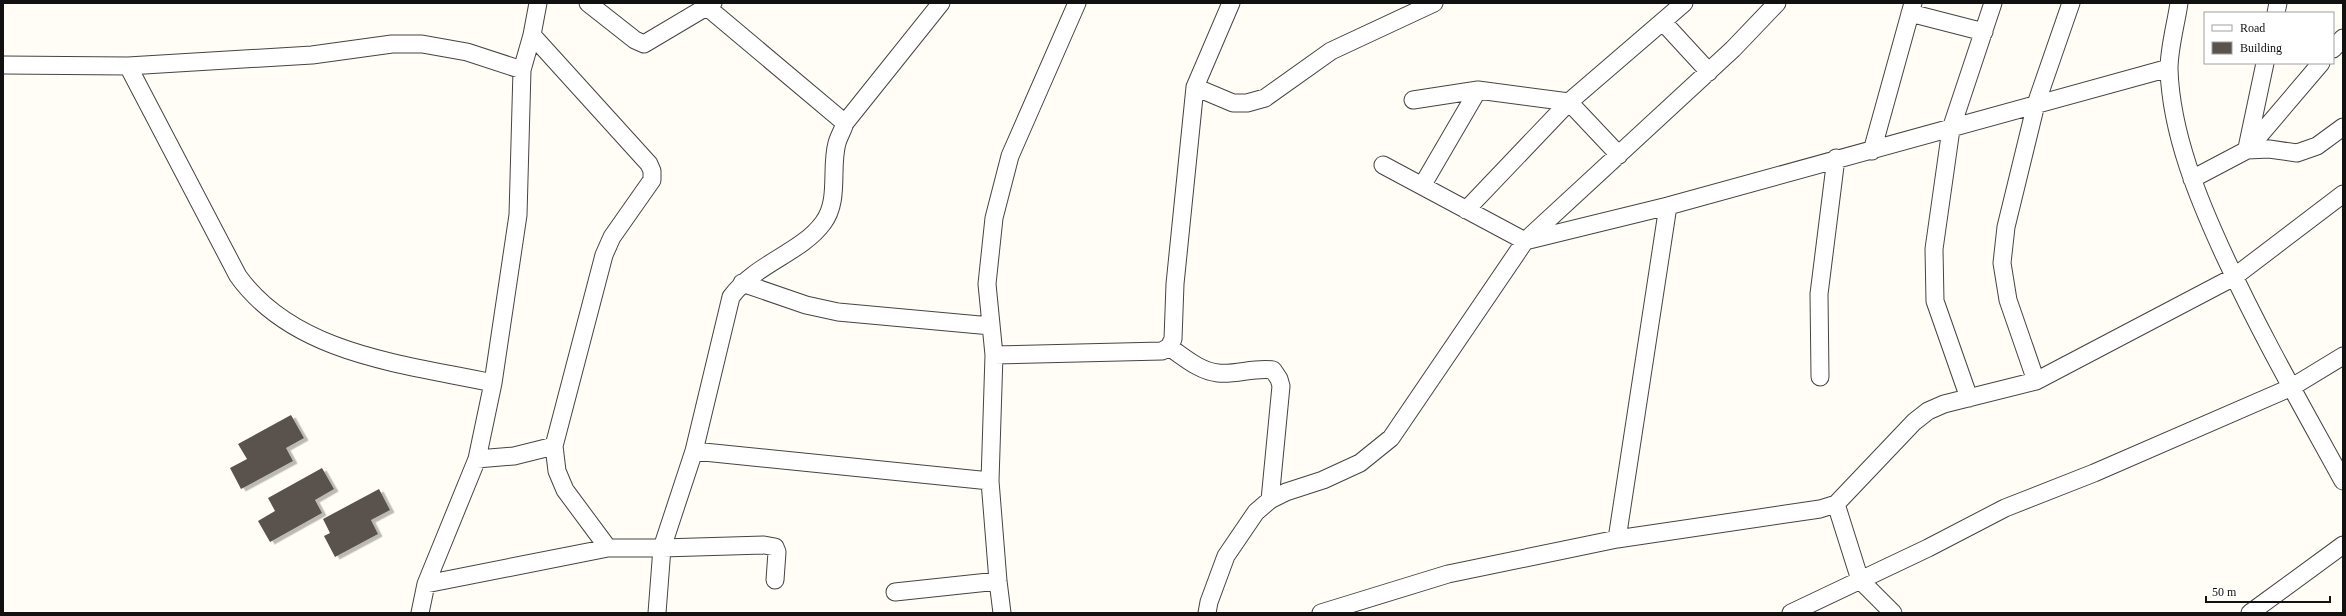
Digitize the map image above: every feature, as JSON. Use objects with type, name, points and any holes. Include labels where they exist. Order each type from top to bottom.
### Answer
[{"type":"street","points":[[420,613],[426,584],[477,459],[493,383],[518,215],[522,70],[532,35],[538,3]]},
{"type":"street","points":[[588,3],[635,40],[644,44],[710,5],[846,123]]},
{"type":"street","points":[[657,613],[662,548],[694,451],[731,297],[742,283],[810,237],[824,223],[831,208],[837,143],[846,123],[942,3]]},
{"type":"street","points":[[1002,613],[990,481],[994,355],[987,284],[994,218],[1010,156],[1077,3]]},
{"type":"street","points":[[994,355],[1162,351],[1170,347],[1173,339],[1175,284],[1195,87],[1231,3]]},
{"type":"street","points":[[1195,87],[1234,103],[1247,103],[1265,98],[1331,52],[1434,3]]},
{"type":"street","points":[[1466,210],[1569,102],[1684,3]]},
{"type":"street","points":[[1207,613],[1209,602],[1226,556],[1256,512],[1270,500],[1360,463],[1391,438],[1525,241],[1709,72],[1777,3]]},
{"type":"street","points":[[1969,398],[1935,300],[1934,249],[1951,129],[1993,3]]},
{"type":"street","points":[[2036,381],[2008,300],[2002,263],[2006,227],[2036,104],[2071,3]]},
{"type":"street","points":[[2179,3],[2169,68],[2178,134],[2192,179],[2204,212],[2234,277],[2343,481]]},
{"type":"street","points":[[1872,150],[1912,8],[1984,32]]},
{"type":"street","points":[[1663,22],[1709,72]]},
{"type":"street","points":[[532,35],[649,164],[652,171],[652,180],[612,237],[604,255],[554,446],[557,471],[565,490],[608,548]]},
{"type":"street","points":[[2334,48],[2343,38]]},
{"type":"street","points":[[3,65],[128,66],[312,55],[392,44],[422,44],[467,52],[522,70]]},
{"type":"street","points":[[2247,150],[2265,64]]},
{"type":"street","points":[[2192,179],[2247,150],[2320,64]]},
{"type":"street","points":[[128,66],[238,276],[250,293],[265,306],[299,330],[350,352],[493,383]]},
{"type":"street","points":[[1383,165],[1525,241],[1668,206],[1836,158],[1951,129],[2169,68]]},
{"type":"street","points":[[1413,100],[1478,90],[1569,102],[1619,155]]},
{"type":"street","points":[[1422,186],[1478,90]]},
{"type":"street","points":[[2247,150],[2268,149],[2297,153],[2317,146],[2343,127]]},
{"type":"street","points":[[1820,376],[1819,294],[1836,158]]},
{"type":"street","points":[[1321,613],[1448,574],[1617,539],[1820,509],[1836,504],[1914,422],[1928,411],[1969,398],[2036,381],[2234,277],[2343,194]]},
{"type":"street","points":[[1617,539],[1668,206]]},
{"type":"street","points":[[742,283],[806,305],[838,312],[991,326]]},
{"type":"street","points":[[1170,347],[1207,371],[1219,373],[1264,369],[1273,370],[1276,374],[1281,386],[1270,500]]},
{"type":"street","points":[[1791,613],[2005,508],[2094,473],[2292,387],[2343,356]]},
{"type":"street","points":[[477,459],[514,456],[554,446]]},
{"type":"street","points":[[694,451],[990,481]]},
{"type":"street","points":[[1836,504],[1860,580],[1892,613]]},
{"type":"street","points":[[426,584],[608,548],[771,545],[777,552],[775,580]]},
{"type":"street","points":[[2250,613],[2343,545]]},
{"type":"street","points":[[895,592],[998,581]]},
{"type":"building","points":[[291,415],[304,438],[286,448],[293,461],[241,489],[230,468],[247,459],[238,444]]},
{"type":"building","points":[[322,468],[334,489],[315,500],[322,513],[270,542],[258,521],[275,511],[268,498]]},
{"type":"building","points":[[379,489],[390,510],[371,520],[378,534],[335,557],[324,536],[330,533],[323,519]]}]
